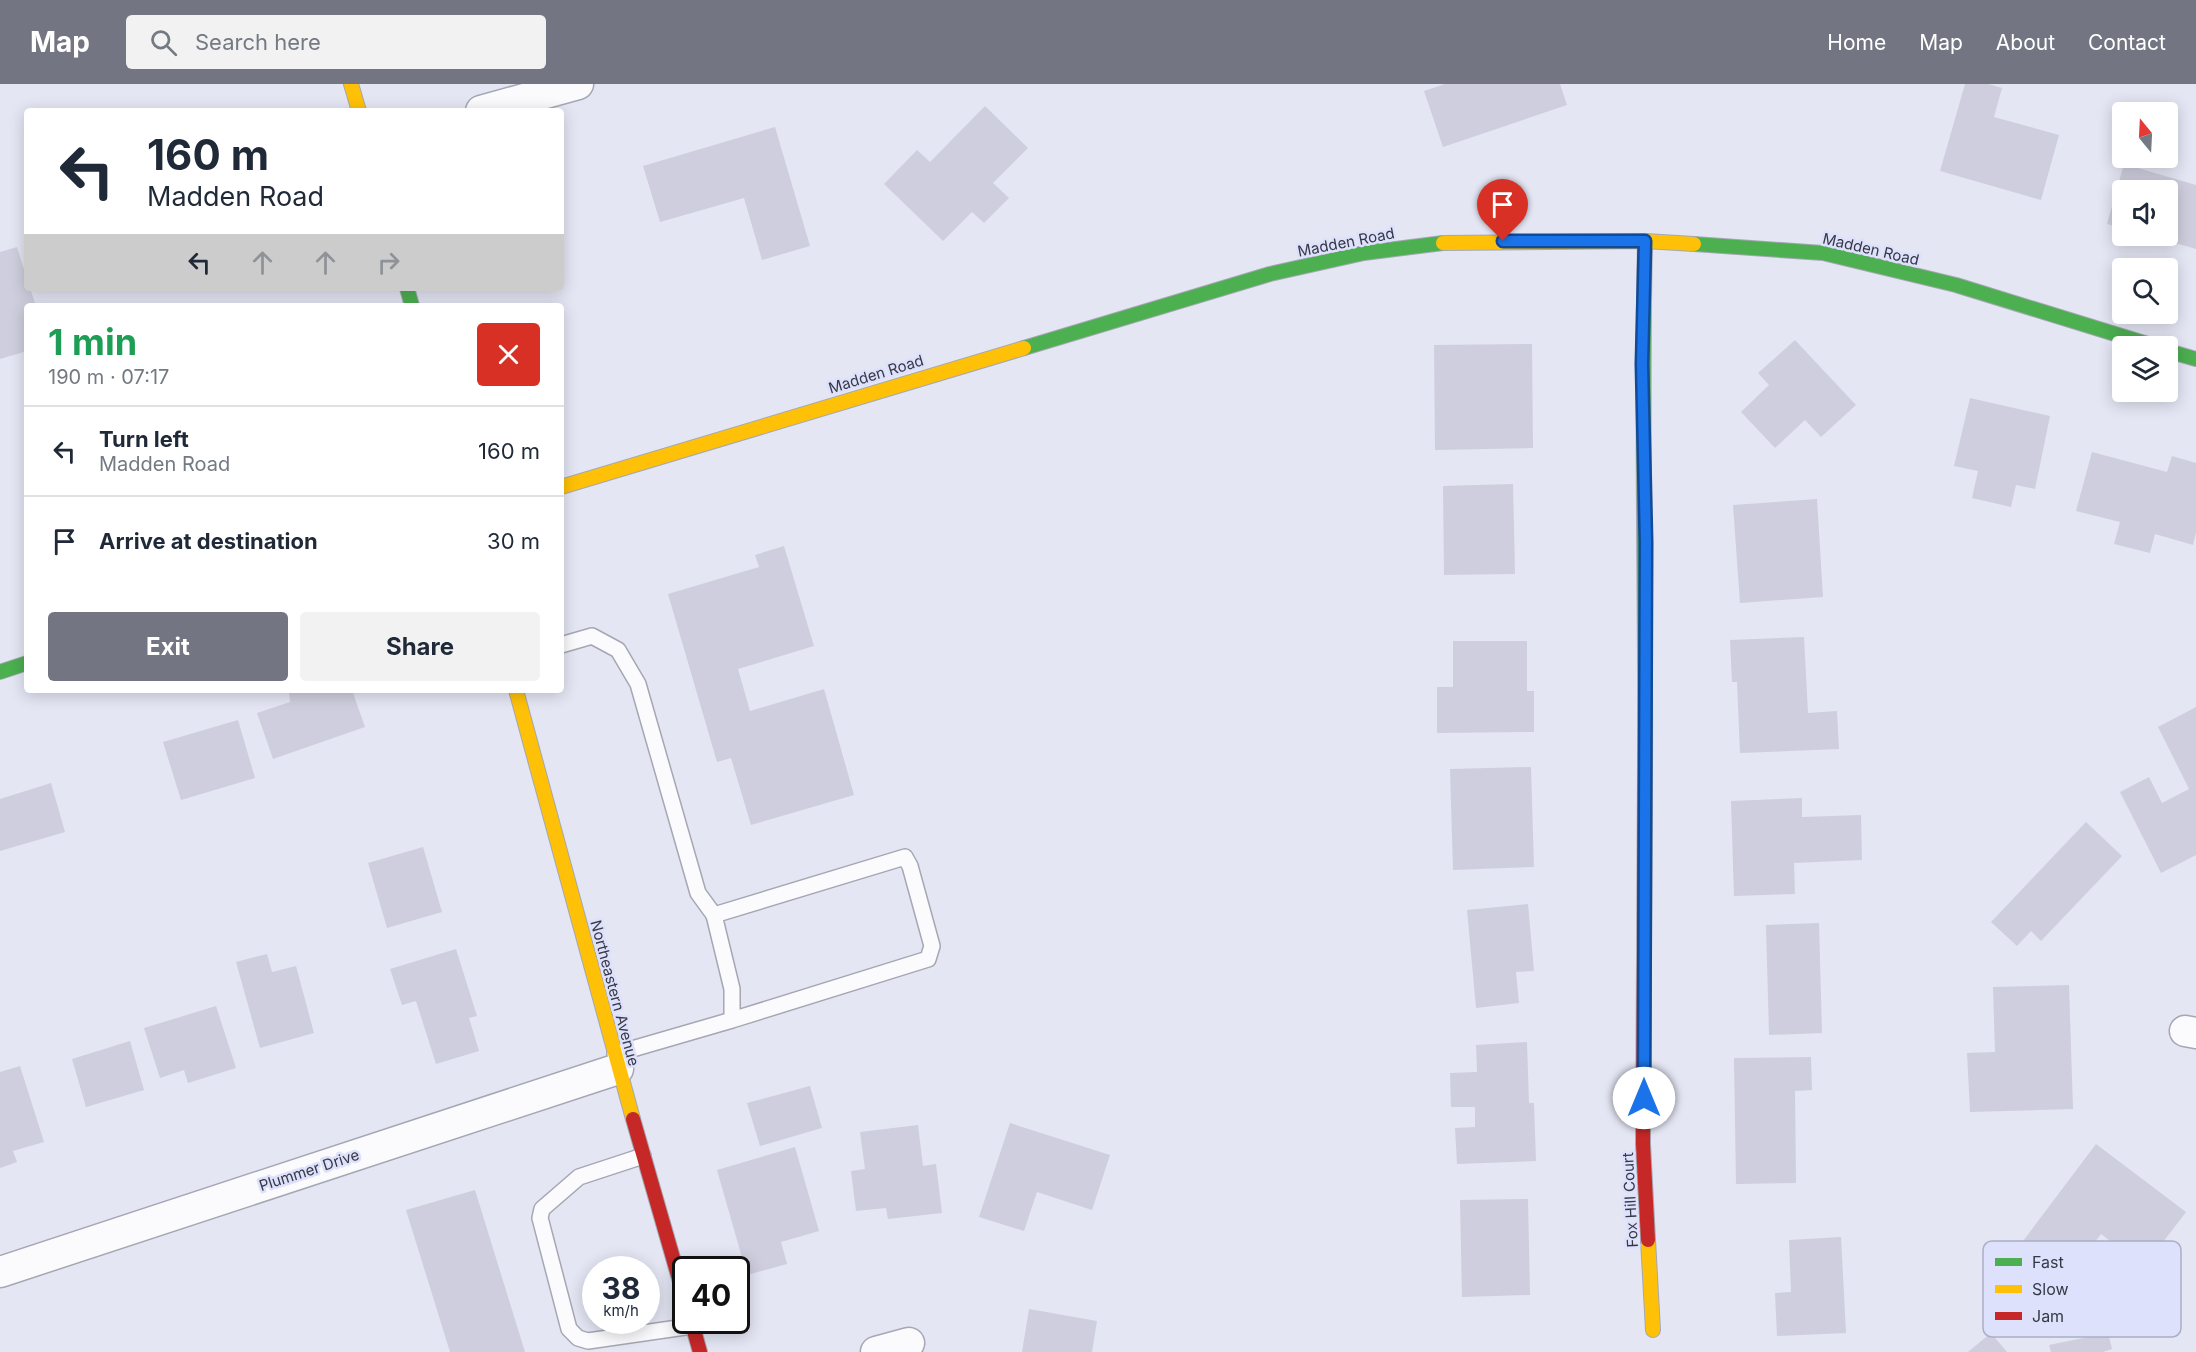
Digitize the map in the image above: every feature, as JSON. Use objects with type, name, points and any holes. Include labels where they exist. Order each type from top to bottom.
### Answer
[{"type":"street","points":[[351,84],[358,108]]},
{"type":"street","points":[[492,108],[578,84]]},
{"type":"street","name":"Madden Road","points":[[564,486],[1270,274],[1364,253],[1456,241],[1645,241],[1823,253],[1956,285],[2122,336]]},
{"type":"street","name":"Fox Hill Court","points":[[1645,241],[1642,364],[1646,542],[1643,1144],[1653,1330]]},
{"type":"street","points":[[2178,354],[2196,359]]},
{"type":"street","points":[[0,672],[24,664]]},
{"type":"street","name":"Northeastern Avenue","points":[[517,693],[616,1062],[672,1256]]},
{"type":"street","name":"Plummer Drive","points":[[0,1272],[616,1062]]},
{"type":"street","points":[[694,1334],[700,1352]]},
{"type":"street","points":[[876,1352],[909,1343]]},
{"type":"lane","points":[[564,644],[592,636],[618,650],[638,684],[698,893],[714,915],[732,989],[732,1020]]},
{"type":"lane","points":[[616,1062],[732,1020],[928,959],[933,946],[910,866],[905,857],[714,915]]},
{"type":"lane","points":[[643,1156],[579,1177],[548,1201],[542,1209],[540,1218],[570,1329],[578,1338],[588,1341],[672,1326]]},
{"type":"building","points":[[1445,84],[1560,84],[1567,105],[1443,147],[1424,91]]},
{"type":"building","points":[[1965,84],[1988,84],[2002,88],[1994,117],[2059,135],[2041,200],[1940,171]]},
{"type":"building","points":[[985,106],[1028,148],[993,183],[1009,198],[984,223],[972,212],[943,241],[884,184],[917,150],[930,162]]},
{"type":"building","points":[[775,127],[810,246],[762,260],[744,198],[660,222],[643,166]]},
{"type":"building","points":[[2123,168],[2138,168],[2196,185],[2196,249],[2178,244],[2178,180],[2119,180]]},
{"type":"building","points":[[2112,206],[2112,225],[2107,224]]},
{"type":"building","points":[[17,247],[24,269],[24,291],[31,291],[35,303],[24,303],[24,352],[0,359],[0,252]]},
{"type":"building","points":[[1795,340],[1856,405],[1821,437],[1805,420],[1775,448],[1741,412],[1769,385],[1758,373]]},
{"type":"building","points":[[1532,344],[1533,448],[1435,450],[1434,345]]},
{"type":"building","points":[[1970,398],[2050,416],[2035,489],[2016,485],[2011,507],[1972,498],[1978,471],[1954,466]]},
{"type":"building","points":[[2092,452],[2167,472],[2172,456],[2196,463],[2196,532],[2193,545],[2155,534],[2150,553],[2114,544],[2120,522],[2076,511]]},
{"type":"building","points":[[1513,484],[1515,574],[1444,575],[1443,486]]},
{"type":"building","points":[[1817,499],[1823,597],[1740,603],[1733,505]]},
{"type":"building","points":[[784,546],[814,646],[738,669],[750,711],[824,689],[854,795],[751,825],[731,758],[717,762],[668,594],[759,567],[755,555]]},
{"type":"building","points":[[1804,637],[1808,713],[1837,711],[1839,749],[1740,753],[1737,682],[1732,682],[1730,640]]},
{"type":"building","points":[[1453,641],[1527,641],[1527,691],[1534,691],[1534,732],[1437,733],[1437,687],[1453,687]]},
{"type":"building","points":[[289,693],[353,693],[365,727],[273,759],[257,713],[290,702]]},
{"type":"building","points":[[2196,707],[2196,855],[2161,873],[2120,792],[2149,777],[2162,803],[2189,789],[2158,727]]},
{"type":"building","points":[[238,720],[255,778],[181,800],[163,742]]},
{"type":"building","points":[[1531,767],[1534,867],[1453,870],[1450,769]]},
{"type":"building","points":[[51,783],[65,832],[0,851],[0,799]]},
{"type":"building","points":[[1802,798],[1802,817],[1861,815],[1862,860],[1794,863],[1795,894],[1734,896],[1731,801]]},
{"type":"building","points":[[2086,822],[2122,856],[2041,941],[2031,931],[2017,946],[1991,922]]},
{"type":"building","points":[[423,847],[442,912],[387,928],[368,863]]},
{"type":"building","points":[[1528,904],[1534,971],[1516,972],[1519,1003],[1476,1008],[1467,910]]},
{"type":"building","points":[[1819,923],[1822,1033],[1769,1035],[1766,925]]},
{"type":"building","points":[[456,949],[477,1016],[469,1018],[479,1051],[436,1064],[416,1001],[402,1005],[390,969]]},
{"type":"building","points":[[267,954],[272,972],[296,966],[314,1033],[260,1048],[236,962]]},
{"type":"building","points":[[2069,985],[2073,1109],[1970,1112],[1967,1053],[1995,1052],[1993,987]]},
{"type":"building","points":[[216,1006],[236,1068],[188,1083],[184,1070],[160,1078],[144,1028]]},
{"type":"building","points":[[130,1041],[144,1090],[86,1107],[72,1059]]},
{"type":"building","points":[[1527,1042],[1529,1103],[1534,1103],[1536,1161],[1457,1164],[1455,1128],[1475,1127],[1475,1107],[1451,1107],[1450,1073],[1477,1072],[1476,1045]]},
{"type":"building","points":[[1811,1057],[1812,1090],[1795,1091],[1796,1183],[1736,1184],[1734,1058]]},
{"type":"building","points":[[20,1066],[44,1142],[13,1151],[17,1162],[0,1168],[0,1072]]},
{"type":"building","points":[[810,1086],[822,1128],[760,1146],[747,1103]]},
{"type":"building","points":[[1010,1123],[1110,1155],[1092,1210],[1037,1192],[1024,1231],[979,1217]]},
{"type":"building","points":[[918,1125],[923,1166],[936,1164],[942,1213],[888,1219],[886,1208],[856,1211],[851,1171],[865,1169],[860,1132]]},
{"type":"building","points":[[2096,1144],[2186,1212],[2164,1241],[2110,1241],[2101,1234],[2096,1241],[2023,1241]]},
{"type":"building","points":[[795,1147],[819,1231],[781,1242],[787,1264],[750,1274],[750,1256],[742,1256],[717,1170]]},
{"type":"building","points":[[475,1190],[525,1352],[450,1352],[406,1210]]},
{"type":"building","points":[[1528,1199],[1530,1295],[1462,1297],[1460,1200]]},
{"type":"building","points":[[1841,1237],[1846,1333],[1777,1336],[1775,1293],[1791,1292],[1789,1240]]},
{"type":"building","points":[[1029,1309],[1097,1321],[1092,1352],[1022,1352]]},
{"type":"building","points":[[1986,1337],[1994,1337],[2007,1352],[1968,1352]]},
{"type":"building","points":[[2088,1337],[2109,1337],[2112,1349],[2103,1352],[2051,1352],[2049,1345]]},
{"type":"traffic: fast","points":[[1645,241],[1643,372],[1645,763]]},
{"type":"traffic: fast","points":[[1024,348],[1270,274],[1364,253],[1443,243]]},
{"type":"traffic: fast","points":[[1694,244],[1823,253],[1956,285],[2122,336]]},
{"type":"traffic: fast","points":[[408,291],[411,303]]},
{"type":"traffic: fast","points":[[2178,354],[2196,359]]},
{"type":"traffic: fast","points":[[0,672],[24,664]]},
{"type":"traffic: slow","points":[[351,84],[358,108]]},
{"type":"traffic: slow","points":[[1443,243],[1645,241],[1694,244]]},
{"type":"traffic: slow","points":[[564,486],[1024,348]]},
{"type":"traffic: slow","points":[[517,693],[633,1119]]},
{"type":"traffic: slow","points":[[1648,1240],[1653,1330]]},
{"type":"traffic: jam","points":[[1645,763],[1643,1144],[1648,1240]]},
{"type":"traffic: jam","points":[[633,1119],[672,1256]]},
{"type":"traffic: jam","points":[[695,1334],[700,1352]]},
{"type":"route","points":[[1503,241],[1645,241],[1642,364],[1646,542],[1644,1098]]}]
